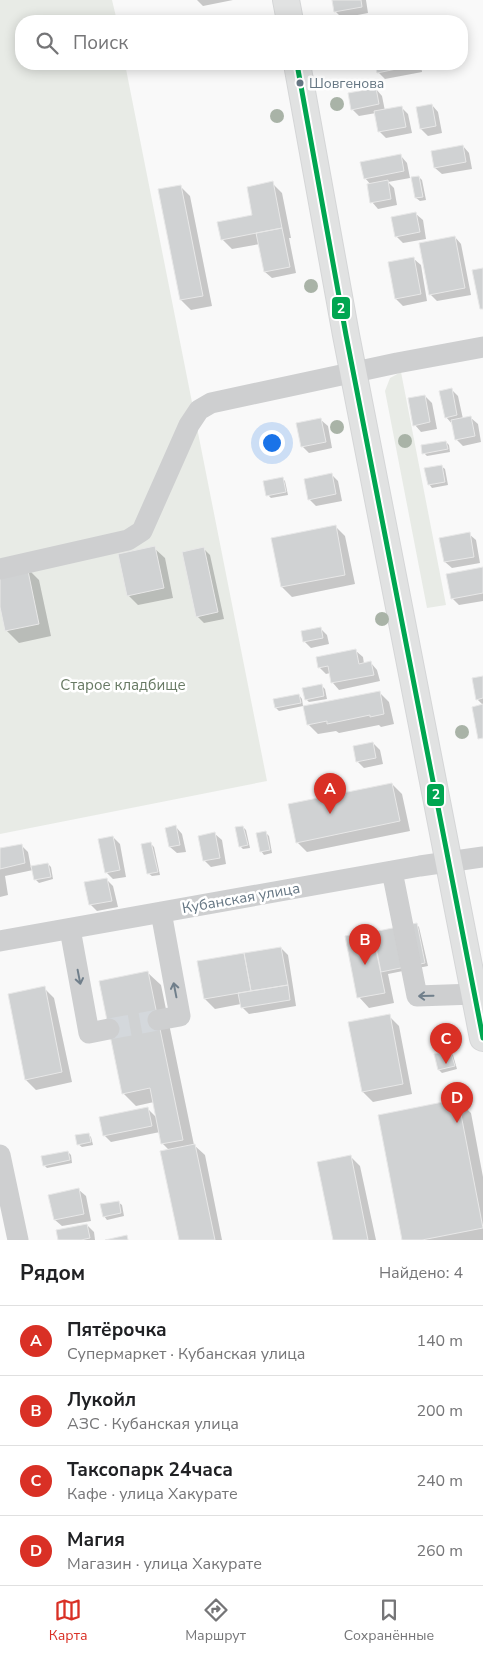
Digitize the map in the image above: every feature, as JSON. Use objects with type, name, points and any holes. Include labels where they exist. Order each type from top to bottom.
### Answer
[{"type":"main road","points":[[286,0],[289,15]]},
{"type":"main road","points":[[298,70],[354,372],[483,1038]]},
{"type":"street","points":[[0,569],[128,540],[142,531],[189,425],[199,410],[211,403],[354,372],[483,347]]},
{"type":"street","name":"Кубанская улица","points":[[0,941],[392,871],[483,857]]},
{"type":"street","points":[[392,871],[417,996],[475,994]]},
{"type":"street","points":[[158,1020],[180,1016],[161,912]]},
{"type":"street","points":[[70,929],[89,1033],[109,1029]]},
{"type":"street","points":[[0,1155],[18,1240]]},
{"type":"green space","name":"Старое кладбище","points":[[0,0],[112,0],[116,15],[15,15],[15,70],[126,70],[267,781],[0,834]]},
{"type":"green space","points":[[401,372],[446,605],[427,608],[385,391],[390,378]]},
{"type":"building","points":[[332,0],[361,0],[362,7],[334,12]]},
{"type":"building","points":[[376,70],[392,70],[377,73]]},
{"type":"building","points":[[376,88],[379,104],[351,110],[348,93]]},
{"type":"building","points":[[432,104],[436,126],[420,129],[416,107]]},
{"type":"building","points":[[402,106],[406,127],[378,132],[374,111]]},
{"type":"building","points":[[463,145],[466,162],[434,168],[431,151]]},
{"type":"building","points":[[401,154],[404,171],[364,179],[360,162]]},
{"type":"building","points":[[419,176],[423,197],[415,198],[411,177]]},
{"type":"building","points":[[388,180],[391,199],[370,203],[367,184]]},
{"type":"building","points":[[273,181],[282,228],[221,240],[217,222],[252,215],[247,187]]},
{"type":"building","points":[[181,185],[203,296],[180,300],[158,189]]},
{"type":"building","points":[[416,212],[420,232],[395,237],[391,217]]},
{"type":"building","points":[[282,228],[290,267],[264,272],[256,233]]},
{"type":"building","points":[[455,236],[465,288],[429,295],[419,243]]},
{"type":"building","points":[[414,257],[421,294],[395,299],[388,262]]},
{"type":"building","points":[[483,268],[483,309],[480,309],[472,270]]},
{"type":"building","points":[[452,388],[457,415],[445,418],[439,391]]},
{"type":"building","points":[[425,395],[430,422],[413,426],[408,398]]},
{"type":"building","points":[[471,416],[475,436],[455,440],[451,420]]},
{"type":"building","points":[[321,418],[326,442],[301,447],[296,423]]},
{"type":"building","points":[[446,441],[448,449],[422,454],[421,445]]},
{"type":"building","points":[[442,465],[445,482],[428,485],[424,468]]},
{"type":"building","points":[[332,473],[336,494],[308,500],[304,479]]},
{"type":"building","points":[[283,477],[286,492],[266,496],[263,481]]},
{"type":"building","points":[[336,525],[345,575],[281,587],[271,538]]},
{"type":"building","points":[[470,532],[474,557],[444,562],[439,538]]},
{"type":"building","points":[[155,546],[164,588],[127,596],[118,554]]},
{"type":"building","points":[[204,547],[218,612],[196,617],[182,552]]},
{"type":"building","points":[[27,566],[39,624],[5,631],[0,607],[0,571]]},
{"type":"building","points":[[483,567],[483,593],[451,599],[446,574]]},
{"type":"building","points":[[321,627],[323,638],[303,642],[301,631]]},
{"type":"building","points":[[356,649],[359,664],[371,661],[374,675],[331,683],[328,666],[318,668],[316,657]]},
{"type":"building","points":[[483,676],[483,698],[476,700],[472,678]]},
{"type":"building","points":[[322,684],[324,696],[305,700],[302,688]]},
{"type":"building","points":[[380,691],[384,714],[327,724],[327,721],[307,725],[303,706]]},
{"type":"building","points":[[299,694],[301,703],[275,708],[273,699]]},
{"type":"building","points":[[483,704],[483,738],[478,739],[472,707]]},
{"type":"building","points":[[373,742],[376,758],[356,762],[353,746]]},
{"type":"building","points":[[392,783],[400,821],[296,843],[288,804]]},
{"type":"building","points":[[176,825],[180,845],[169,847],[165,828]]},
{"type":"building","points":[[243,826],[248,845],[239,847],[235,827]]},
{"type":"building","points":[[266,831],[270,850],[260,852],[256,833]]},
{"type":"building","points":[[215,832],[220,858],[203,861],[198,836]]},
{"type":"building","points":[[113,836],[120,870],[105,873],[98,839]]},
{"type":"building","points":[[151,842],[158,872],[147,874],[141,844]]},
{"type":"building","points":[[22,844],[25,863],[0,869],[0,848]]},
{"type":"building","points":[[48,863],[51,877],[34,880],[31,866]]},
{"type":"building","points":[[107,878],[112,901],[89,905],[84,882]]},
{"type":"building","points":[[417,923],[425,963],[381,972],[373,932]]},
{"type":"building","points":[[372,931],[385,993],[357,998],[345,936]]},
{"type":"building","points":[[281,947],[288,985],[251,991],[244,953]]},
{"type":"building","points":[[244,953],[251,991],[204,999],[197,961]]},
{"type":"building","points":[[148,971],[183,1140],[161,1144],[150,1088],[122,1094],[99,981]]},
{"type":"building","points":[[288,985],[290,1000],[241,1008],[238,993]]},
{"type":"building","points":[[45,986],[62,1072],[25,1080],[8,994]]},
{"type":"building","points":[[390,1014],[403,1084],[362,1092],[348,1022]]},
{"type":"building","points":[[450,1050],[455,1066],[438,1070],[434,1054]]},
{"type":"building","points":[[458,1099],[483,1228],[422,1240],[402,1240],[378,1115]]},
{"type":"building","points":[[148,1107],[152,1126],[103,1136],[99,1117]]},
{"type":"building","points":[[89,1133],[91,1142],[77,1145],[75,1135]]},
{"type":"building","points":[[195,1144],[215,1240],[179,1240],[160,1151]]},
{"type":"building","points":[[68,1151],[70,1160],[43,1166],[41,1156]]},
{"type":"building","points":[[351,1155],[368,1240],[333,1240],[317,1162]]},
{"type":"building","points":[[79,1188],[84,1214],[54,1220],[48,1195]]},
{"type":"building","points":[[119,1201],[121,1213],[103,1217],[100,1204]]},
{"type":"building","points":[[87,1224],[90,1238],[58,1240],[56,1230]]},
{"type":"building","points":[[127,1235],[128,1240],[105,1240]]},
{"type":"tunnel","points":[[109,1029],[158,1020]]},
{"type":"transit line","name":"2","points":[[298,70],[346,335],[483,1038]]},
{"type":"place","name":"Шовгенова","points":[[300,83]]},
{"type":"place","name":"Пятёрочка","points":[[330,814]]},
{"type":"place","name":"Лукойл","points":[[365,965]]},
{"type":"place","name":"Таксопарк 24часа","points":[[446,1064]]},
{"type":"place","name":"Магия","points":[[457,1123]]}]
